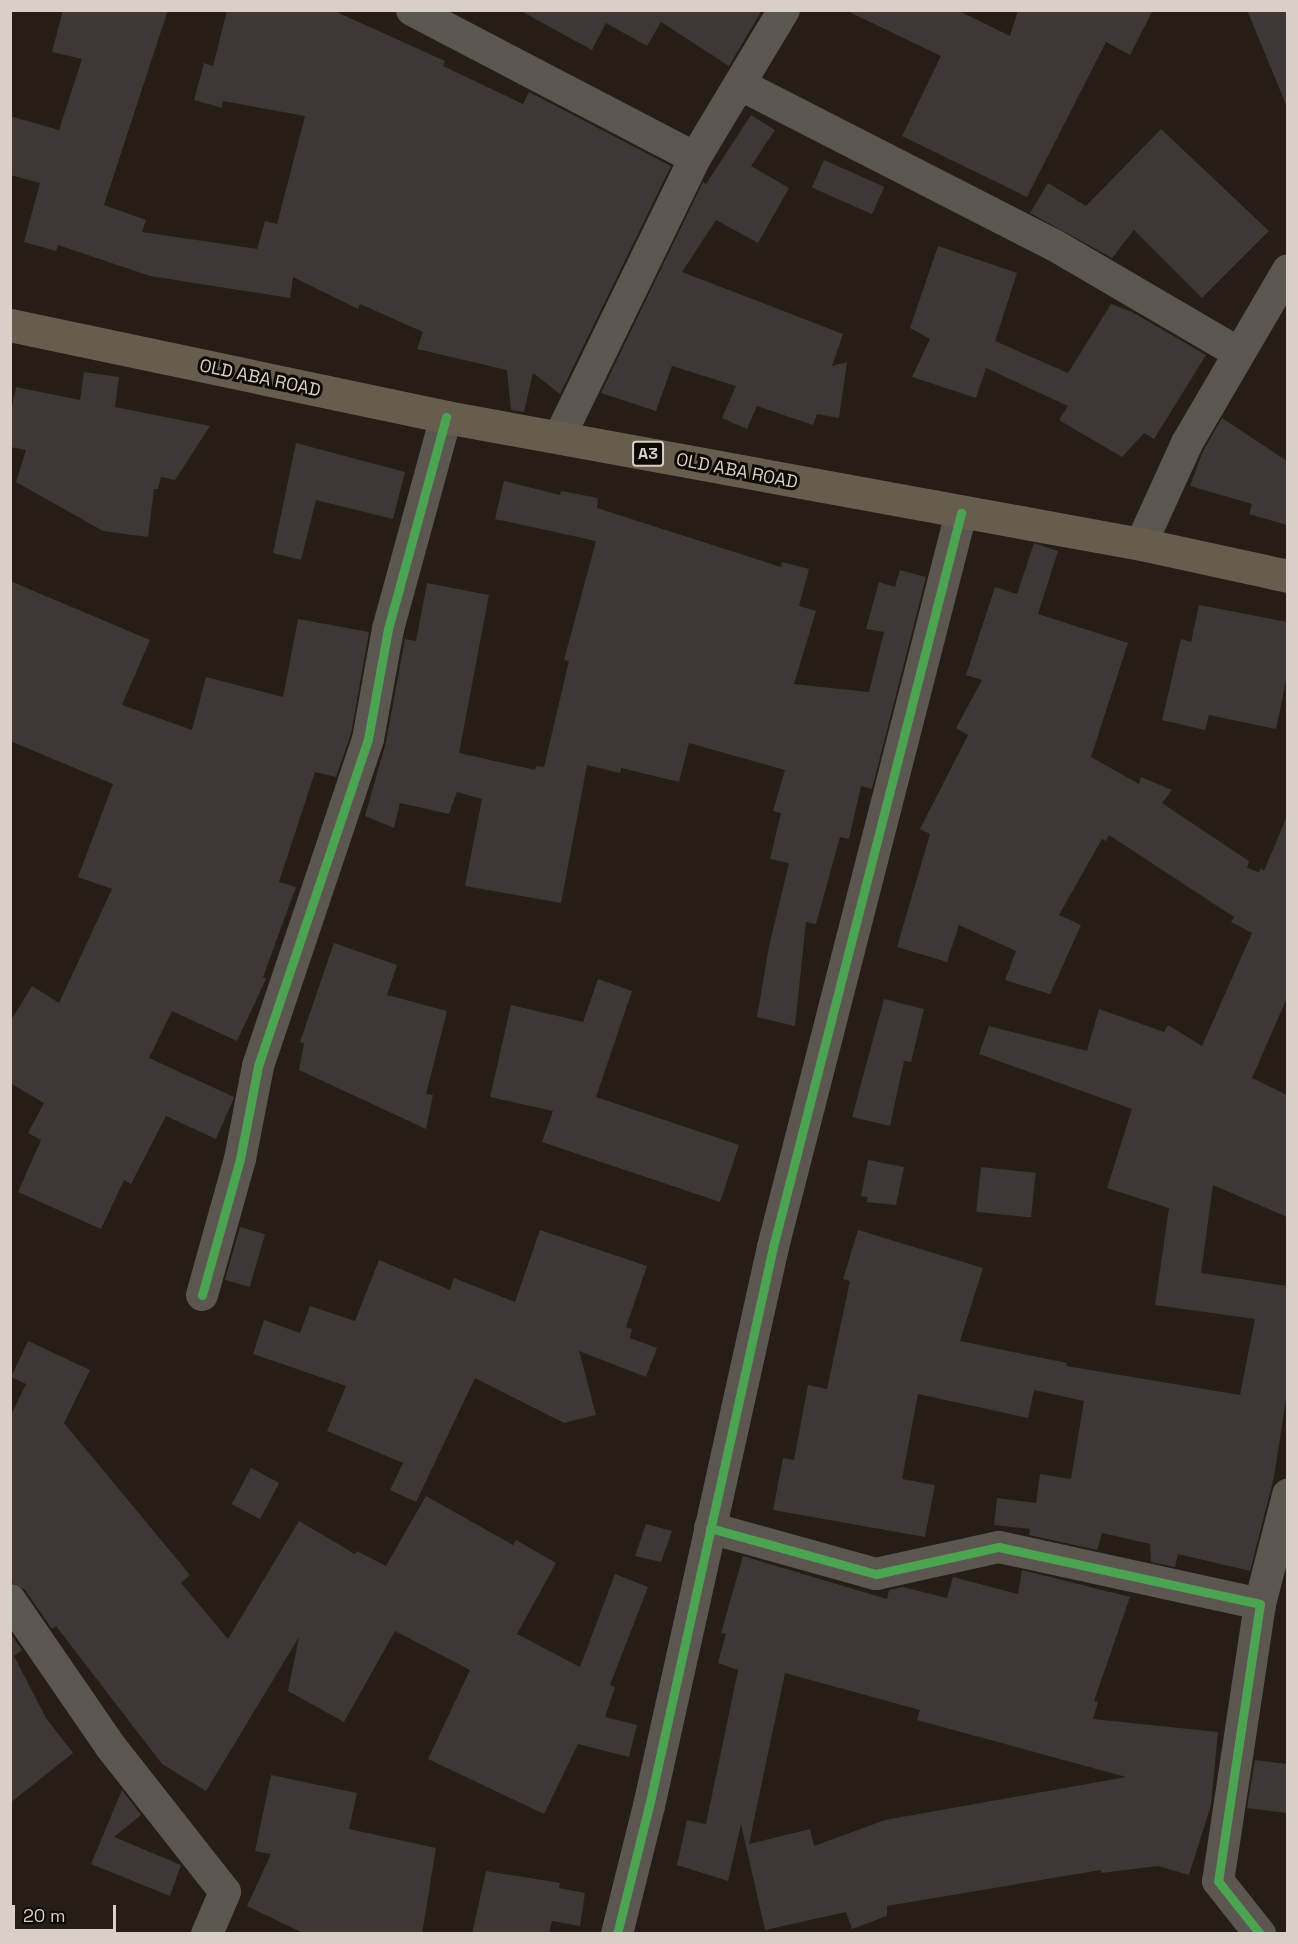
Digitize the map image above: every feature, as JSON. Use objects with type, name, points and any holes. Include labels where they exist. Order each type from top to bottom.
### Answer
[{"type":"main road","name":"OLD ABA ROAD","points":[[10,325],[446,417],[961,513],[1141,544],[1287,576]]},
{"type":"street","points":[[412,10],[695,158]]},
{"type":"street","points":[[559,438],[695,158],[741,85],[784,10]]},
{"type":"street","points":[[741,85],[1053,245],[1237,352]]},
{"type":"street","points":[[1141,544],[1187,443],[1237,352],[1287,270]]},
{"type":"street","points":[[202,1294],[240,1159],[258,1066],[368,739],[388,629],[446,417]]},
{"type":"street","points":[[617,1934],[649,1806],[773,1247],[961,513]]},
{"type":"street","points":[[1260,1934],[1218,1881],[1260,1604],[1287,1494]]},
{"type":"street","points":[[710,1528],[876,1574],[999,1547],[1260,1604]]},
{"type":"street","points":[[10,1600],[111,1747],[225,1892],[207,1934]]},
{"type":"building","points":[[63,10],[168,10],[104,205],[146,220],[142,232],[257,249],[265,221],[277,224],[305,116],[223,101],[222,108],[194,100],[204,63],[213,66],[227,10],[332,10],[445,61],[443,66],[523,104],[529,92],[671,166],[560,394],[533,373],[524,412],[511,410],[507,370],[417,349],[423,332],[360,304],[358,309],[293,277],[290,298],[150,276],[58,245],[56,251],[24,242],[40,183],[10,175],[10,116],[59,130],[82,59],[52,52]]},
{"type":"building","points":[[519,10],[762,10],[729,66],[661,22],[647,46],[606,23],[592,50]]},
{"type":"building","points":[[845,10],[957,10],[1010,36],[1018,10],[1153,10],[1130,55],[1106,42],[1027,197],[902,136],[941,56]]},
{"type":"building","points":[[1247,10],[1287,10],[1287,107]]},
{"type":"building","points":[[751,115],[775,130],[751,166],[789,188],[758,243],[716,220],[682,272],[843,334],[832,366],[847,362],[839,418],[817,414],[813,425],[757,406],[747,429],[722,418],[736,386],[672,366],[656,411],[601,393],[703,182],[706,184]]},
{"type":"building","points":[[1161,129],[1269,231],[1202,298],[1134,230],[1112,258],[1030,213],[1048,183],[1086,206]]},
{"type":"building","points":[[824,160],[884,187],[872,214],[812,187]]},
{"type":"building","points":[[938,246],[1017,273],[995,341],[1068,373],[1111,304],[1132,312],[1206,355],[1154,439],[1144,433],[1122,457],[1059,420],[1068,406],[986,368],[976,398],[912,377],[930,339],[910,328]]},
{"type":"building","points":[[84,372],[119,377],[115,407],[210,426],[175,480],[161,477],[158,489],[154,489],[148,537],[103,531],[16,482],[26,450],[10,447],[10,416],[16,387],[80,400]]},
{"type":"building","points":[[1222,418],[1287,461],[1287,525],[1249,514],[1252,504],[1190,486],[1203,451]]},
{"type":"building","points":[[296,443],[405,472],[393,519],[316,500],[301,560],[273,553]]},
{"type":"building","points":[[504,481],[560,495],[561,491],[598,498],[597,508],[781,567],[782,562],[809,569],[799,606],[816,611],[794,684],[869,692],[884,632],[866,629],[879,582],[895,587],[900,570],[926,577],[872,789],[861,786],[849,839],[840,837],[816,924],[806,922],[795,1026],[757,1017],[769,946],[789,863],[770,859],[781,813],[773,811],[785,770],[689,743],[679,782],[621,768],[620,773],[587,765],[561,903],[465,886],[482,799],[457,792],[449,814],[400,803],[394,828],[365,816],[386,742],[405,639],[416,641],[427,583],[489,595],[459,753],[535,770],[536,766],[544,767],[569,661],[564,660],[596,541],[495,519]]},
{"type":"building","points":[[1034,543],[1058,551],[1038,614],[1128,643],[1091,757],[1139,784],[1141,777],[1172,790],[1162,803],[1249,861],[1247,868],[1259,872],[1261,868],[1264,871],[1287,816],[1287,998],[1252,1078],[1287,1095],[1287,1217],[1213,1185],[1201,1273],[1287,1286],[1287,1393],[1274,1477],[1250,1571],[1178,1554],[1175,1567],[1151,1562],[1150,1544],[1102,1533],[1097,1550],[1029,1535],[1030,1529],[994,1525],[997,1498],[1036,1503],[1040,1474],[1071,1479],[1084,1401],[1034,1390],[1028,1418],[918,1394],[902,1479],[935,1485],[925,1537],[773,1510],[783,1458],[794,1460],[808,1385],[827,1389],[850,1281],[843,1279],[858,1230],[983,1268],[960,1341],[1067,1363],[1066,1366],[1240,1395],[1255,1319],[1155,1305],[1169,1208],[1107,1188],[1132,1109],[979,1054],[989,1026],[1087,1051],[1099,1009],[1164,1032],[1168,1025],[1202,1046],[1252,933],[1231,922],[1234,917],[1109,835],[1106,841],[1102,839],[1059,915],[1081,925],[1050,994],[1005,980],[1016,951],[959,925],[947,962],[897,947],[930,834],[920,829],[968,735],[956,728],[982,680],[966,675],[995,587],[1017,594]]},
{"type":"building","points":[[10,581],[150,640],[122,705],[192,730],[206,677],[283,697],[298,619],[369,632],[351,734],[336,777],[315,772],[279,882],[296,887],[263,977],[266,979],[237,1041],[172,1011],[149,1058],[234,1097],[216,1139],[166,1116],[131,1184],[124,1180],[101,1229],[18,1192],[41,1140],[28,1133],[44,1103],[10,1083],[10,1022],[32,986],[59,1003],[112,889],[78,877],[113,784],[10,741]]},
{"type":"building","points":[[1199,605],[1287,622],[1287,676],[1276,729],[1209,715],[1205,730],[1162,720],[1181,639],[1191,642]]},
{"type":"building","points":[[334,943],[397,965],[387,995],[447,1011],[426,1094],[433,1095],[426,1129],[299,1070],[304,1043],[300,1042]]},
{"type":"building","points":[[598,979],[632,991],[596,1097],[739,1145],[720,1202],[542,1142],[553,1111],[490,1097],[511,1005],[583,1022]]},
{"type":"building","points":[[884,999],[924,1009],[911,1062],[904,1061],[890,1126],[852,1117]]},
{"type":"building","points":[[868,1160],[904,1167],[896,1205],[866,1202],[868,1197],[861,1196]]},
{"type":"building","points":[[981,1167],[1036,1173],[1031,1218],[976,1212]]},
{"type":"building","points":[[240,1227],[265,1234],[250,1287],[225,1280]]},
{"type":"building","points":[[540,1230],[647,1266],[626,1327],[632,1329],[630,1338],[657,1348],[646,1377],[579,1351],[596,1415],[564,1423],[475,1378],[416,1502],[390,1490],[403,1463],[327,1431],[346,1386],[253,1354],[264,1320],[300,1333],[310,1306],[355,1321],[379,1260],[450,1290],[454,1278],[515,1302]]},
{"type":"building","points":[[28,1341],[90,1370],[64,1423],[190,1575],[181,1583],[228,1639],[299,1521],[355,1554],[357,1551],[386,1566],[426,1496],[513,1545],[516,1540],[556,1563],[517,1634],[580,1667],[615,1574],[648,1587],[610,1685],[615,1687],[605,1717],[637,1725],[629,1757],[578,1744],[544,1814],[428,1759],[470,1670],[395,1631],[344,1722],[288,1691],[299,1637],[206,1791],[162,1764],[56,1626],[52,1629],[25,1590],[10,1582],[10,1417],[26,1384],[11,1377]]},
{"type":"building","points":[[251,1468],[279,1483],[260,1519],[232,1504]]},
{"type":"building","points":[[646,1524],[672,1531],[661,1562],[635,1556]]},
{"type":"building","points":[[743,1556],[887,1599],[889,1590],[903,1587],[947,1598],[953,1577],[1018,1594],[1022,1570],[1130,1597],[1094,1701],[1098,1702],[1093,1719],[1218,1732],[1211,1805],[1189,1875],[1158,1866],[1101,1873],[1101,1870],[887,1906],[887,1916],[852,1929],[846,1912],[765,1930],[741,1824],[728,1881],[677,1865],[687,1820],[706,1824],[738,1670],[718,1663],[726,1634],[721,1633]],"holes":[[[785,1673],[920,1710],[917,1720],[1126,1777],[885,1820],[814,1846],[810,1829],[749,1844]]]},
{"type":"building","points":[[10,1633],[22,1650],[14,1656],[46,1718],[73,1753],[10,1803]]},
{"type":"building","points":[[1255,1760],[1287,1764],[1287,1813],[1247,1808]]},
{"type":"building","points":[[271,1775],[357,1793],[349,1829],[436,1848],[422,1934],[305,1934],[247,1906],[271,1854],[255,1851]]},
{"type":"building","points":[[122,1790],[141,1815],[114,1837],[181,1865],[170,1896],[91,1864]]},
{"type":"building","points":[[486,1871],[560,1883],[559,1888],[585,1893],[580,1926],[552,1921],[549,1934],[472,1934]]},
{"type":"cycle path","points":[[202,1295],[240,1159],[258,1066],[368,739],[388,629],[446,417]]},
{"type":"cycle path","points":[[617,1934],[649,1806],[773,1247],[961,513]]},
{"type":"cycle path","points":[[710,1528],[876,1574],[999,1547],[1260,1604],[1218,1881],[1260,1934]]}]
